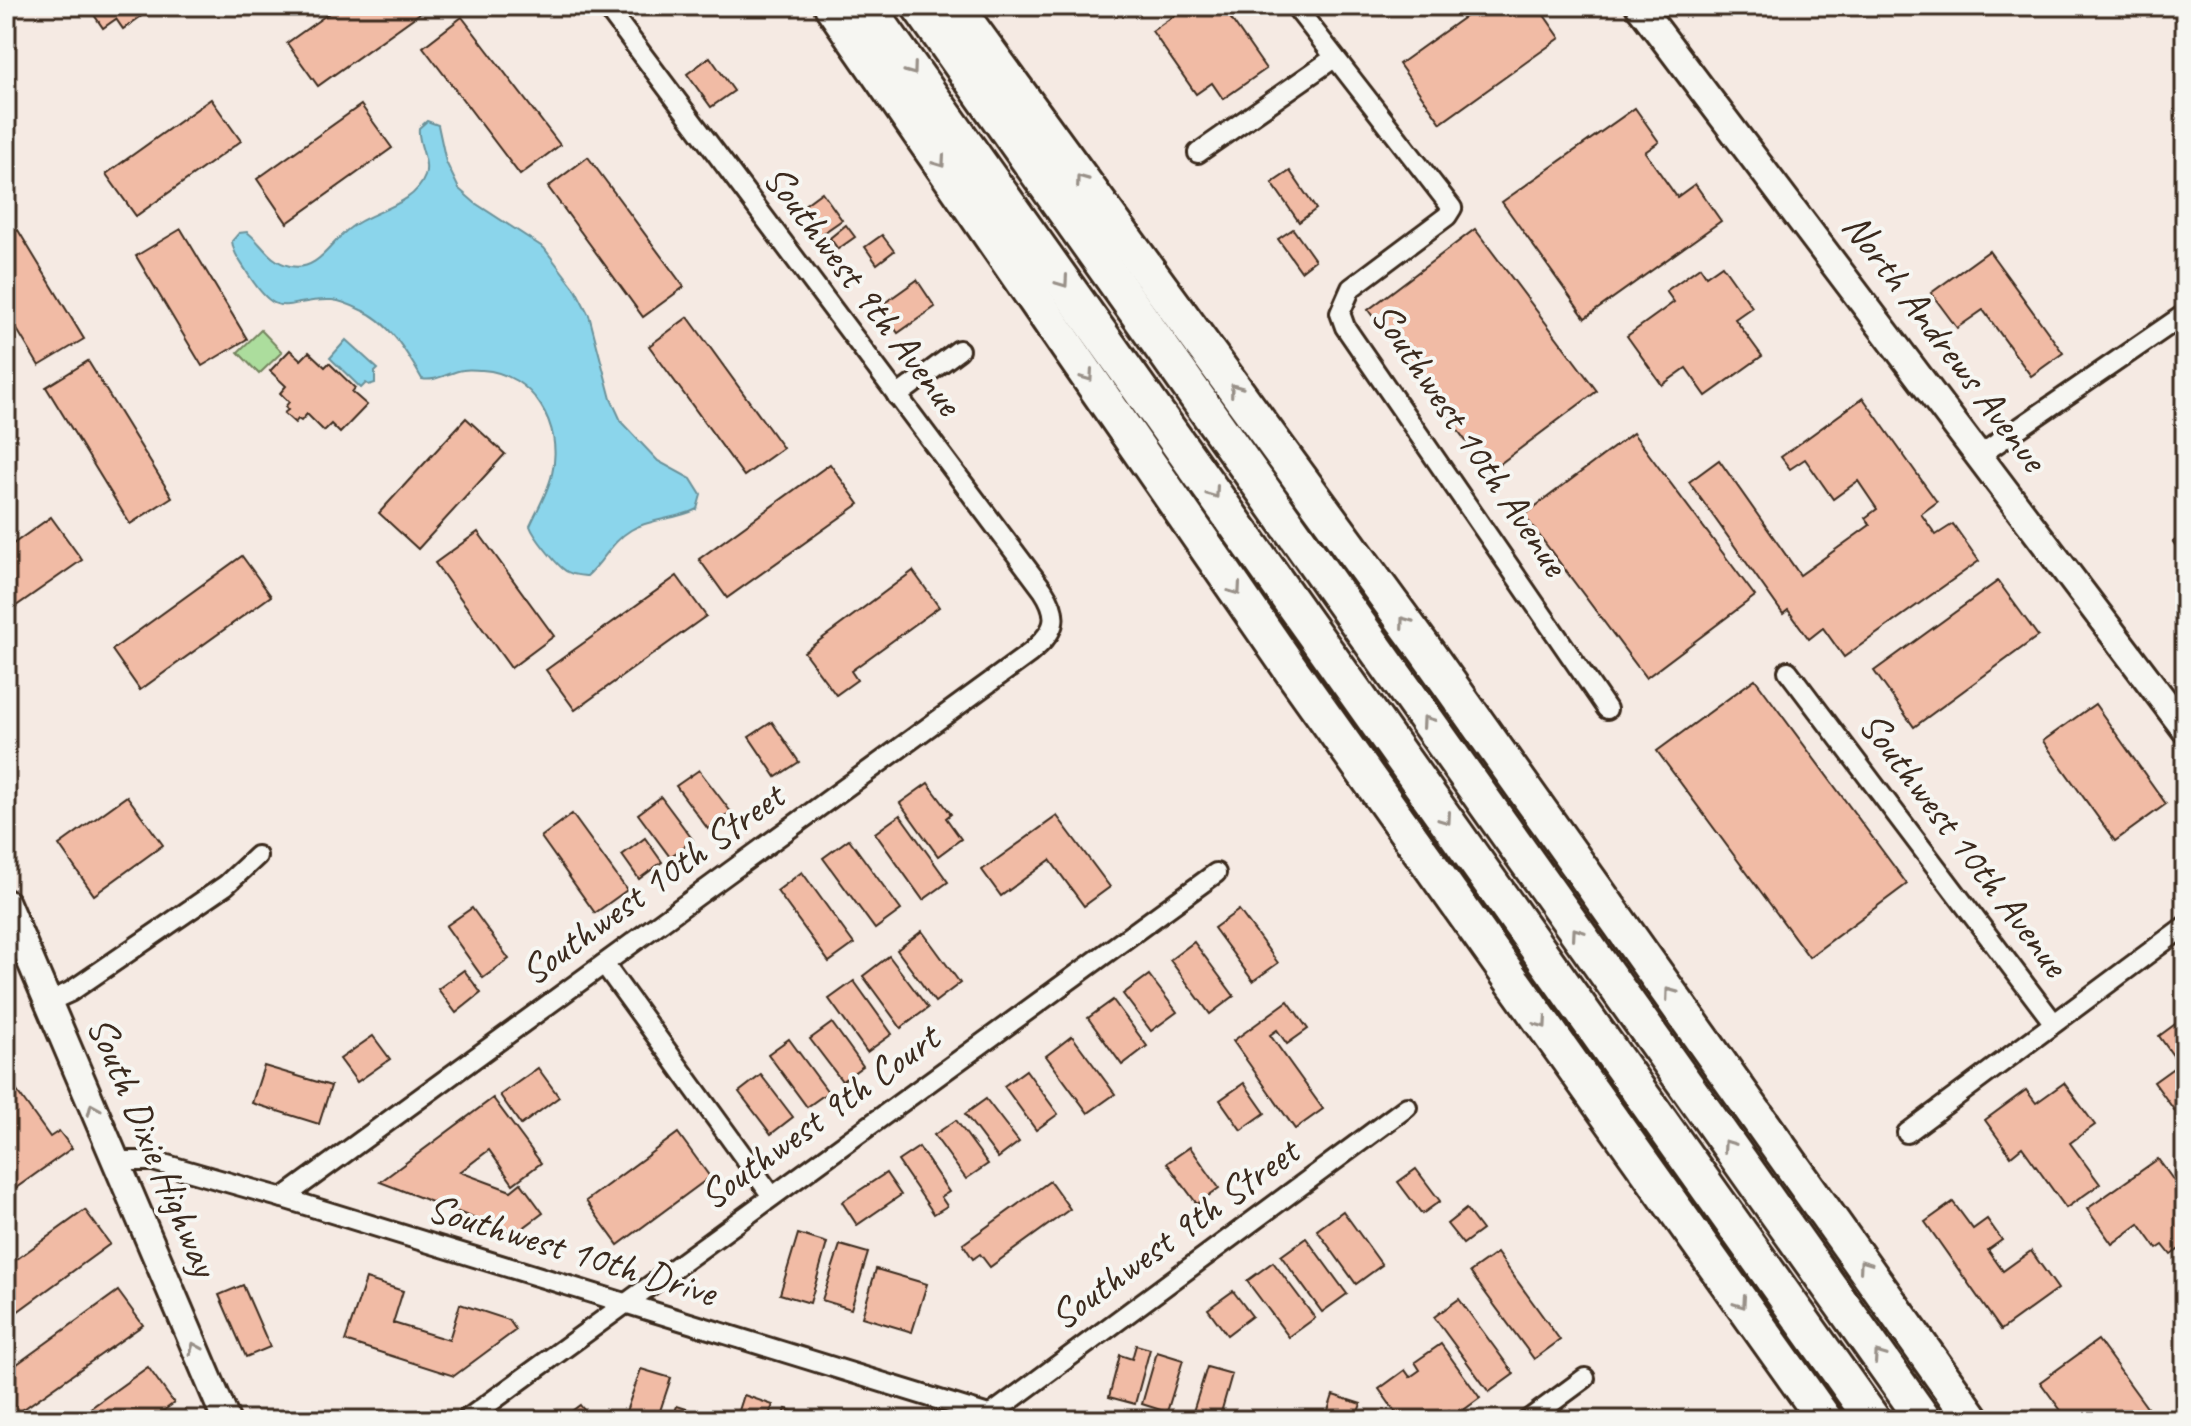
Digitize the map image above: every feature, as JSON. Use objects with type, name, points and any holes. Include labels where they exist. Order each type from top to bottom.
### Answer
[{"type":"highway","points":[[832,6],[1292,671],[1825,1420]]},
{"type":"highway","points":[[867,6],[1873,1420]]},
{"type":"highway","points":[[919,6],[1924,1420]]},
{"type":"highway","points":[[955,6],[1400,615],[1973,1420]]},
{"type":"highway","points":[[1631,1148],[1810,1331]]},
{"type":"main road","name":"North Andrews Avenue","points":[[1639,6],[2181,714]]},
{"type":"main road","name":"South Dixie Highway","points":[[6,903],[226,1420]]},
{"type":"street","name":"Southwest 9th Avenue","points":[[606,6],[1043,590],[1052,606],[1055,620]]},
{"type":"street","name":"Southwest 10th Avenue","points":[[1295,6],[1452,208],[1447,216],[1351,288],[1340,313],[1345,327],[1607,709]]},
{"type":"street","points":[[1198,153],[1334,58]]},
{"type":"street","points":[[1980,455],[2185,314]]},
{"type":"street","points":[[897,396],[959,350]]},
{"type":"street","name":"Southwest 10th Street","points":[[283,1198],[1030,653],[1043,640],[1055,620]]},
{"type":"street","name":"Southwest 10th Avenue","points":[[1788,671],[2053,1022]]},
{"type":"street","points":[[48,1002],[70,992],[214,893],[242,873],[257,856]]},
{"type":"street","name":"Southwest 9th Court","points":[[466,1420],[1216,873]]},
{"type":"street","points":[[1907,1133],[2185,926]]},
{"type":"street","points":[[604,964],[772,1196]]},
{"type":"street","name":"Southwest 9th Street","points":[[993,1418],[1407,1107]]},
{"type":"street","name":"Southwest 10th Drive","points":[[115,1161],[153,1161],[283,1198],[993,1418]]},
{"type":"street","points":[[1528,1420],[1585,1378]]},
{"type":"green space","points":[[261,330],[282,352],[259,374],[238,352]]},
{"type":"water","points":[[427,121],[438,125],[446,162],[459,189],[544,248],[576,290],[589,315],[611,399],[622,423],[658,461],[691,479],[701,495],[697,509],[631,530],[587,576],[562,568],[530,526],[548,487],[555,456],[549,421],[530,392],[500,373],[482,370],[463,370],[422,379],[396,339],[380,321],[332,300],[277,304],[259,290],[234,250],[232,241],[239,233],[247,232],[282,264],[300,267],[317,260],[350,228],[402,201],[420,186],[426,170],[419,128]]},
{"type":"water","points":[[346,340],[378,369],[375,383],[366,383],[361,388],[330,358]]},
{"type":"building","points":[[88,6],[146,6],[140,10],[143,15],[123,29],[116,19],[103,28]]},
{"type":"building","points":[[339,6],[419,6],[423,11],[318,86],[287,43]]},
{"type":"building","points":[[1188,6],[1222,6],[1266,69],[1223,99],[1212,83],[1196,94],[1152,31]]},
{"type":"building","points":[[1480,6],[1557,6],[1544,15],[1560,38],[1441,123],[1399,64]]},
{"type":"building","points":[[462,17],[560,145],[520,175],[423,47]]},
{"type":"building","points":[[710,57],[734,91],[711,107],[687,74]]},
{"type":"building","points":[[211,99],[241,141],[136,216],[106,174]]},
{"type":"building","points":[[361,105],[392,148],[287,223],[257,179]]},
{"type":"building","points":[[1635,108],[1659,142],[1645,152],[1677,197],[1695,184],[1721,221],[1585,318],[1502,202]]},
{"type":"building","points":[[588,157],[684,287],[643,317],[548,187]]},
{"type":"building","points":[[1290,171],[1316,209],[1299,222],[1272,183]]},
{"type":"building","points":[[822,192],[842,220],[819,236],[799,209]]},
{"type":"building","points":[[846,225],[855,237],[838,249],[830,238]]},
{"type":"building","points":[[181,229],[247,339],[202,366],[136,256]]},
{"type":"building","points":[[1293,229],[1315,260],[1301,271],[1278,239]]},
{"type":"building","points":[[1475,229],[1597,391],[1489,472],[1368,310]]},
{"type":"building","points":[[18,230],[84,339],[39,366],[6,311],[6,237]]},
{"type":"building","points":[[882,235],[894,251],[877,264],[865,247]]},
{"type":"building","points":[[1989,251],[2063,353],[2031,376],[1983,310],[1957,328],[1931,293]]},
{"type":"building","points":[[1722,265],[1752,307],[1735,319],[1762,356],[1706,396],[1686,368],[1662,385],[1627,336],[1674,302],[1666,291],[1700,267],[1706,276]]},
{"type":"building","points":[[917,280],[935,307],[898,333],[879,307]]},
{"type":"building","points":[[688,317],[783,448],[744,476],[649,346]]},
{"type":"building","points":[[290,350],[301,360],[309,352],[325,367],[329,363],[355,388],[352,392],[367,405],[340,433],[331,424],[324,431],[307,414],[295,423],[284,413],[288,410],[285,407],[289,402],[280,393],[286,386],[270,371]]},
{"type":"building","points":[[88,361],[172,497],[130,524],[46,387]]},
{"type":"building","points":[[1863,398],[1937,502],[1921,514],[1936,535],[1953,524],[1979,561],[1844,657],[1823,628],[1809,639],[1788,610],[1783,614],[1689,482],[1719,460],[1800,575],[1870,525],[1865,518],[1877,509],[1858,481],[1833,499],[1805,459],[1790,469],[1781,457]]},
{"type":"building","points":[[466,418],[505,454],[418,549],[379,513]]},
{"type":"building","points":[[1633,433],[1755,596],[1646,678],[1524,515]]},
{"type":"building","points":[[830,464],[859,504],[727,598],[699,559]]},
{"type":"building","points":[[51,517],[82,560],[6,613],[6,549]]},
{"type":"building","points":[[478,532],[554,636],[511,668],[435,563]]},
{"type":"building","points":[[2185,533],[2185,559],[2173,542]]},
{"type":"building","points":[[242,556],[271,596],[140,690],[112,650]]},
{"type":"building","points":[[913,571],[939,607],[851,671],[857,680],[836,695],[804,652]]},
{"type":"building","points":[[677,576],[706,616],[575,710],[546,670]]},
{"type":"building","points":[[1998,581],[2038,636],[1914,727],[1874,671]]},
{"type":"building","points":[[1755,679],[1907,884],[1809,957],[1657,751]]},
{"type":"building","points":[[2095,704],[2166,804],[2115,841],[2043,741]]},
{"type":"building","points":[[772,722],[799,762],[776,777],[749,737]]},
{"type":"building","points":[[699,770],[731,812],[708,829],[676,786]]},
{"type":"building","points":[[928,783],[951,814],[946,818],[961,839],[938,856],[900,803]]},
{"type":"building","points":[[127,796],[163,845],[94,895],[59,845]]},
{"type":"building","points":[[661,797],[693,840],[670,857],[638,814]]},
{"type":"building","points":[[572,814],[627,890],[595,913],[541,837]]},
{"type":"building","points":[[900,815],[948,882],[923,900],[875,833]]},
{"type":"building","points":[[1057,816],[1110,887],[1084,906],[1050,860],[1001,896],[982,870]]},
{"type":"building","points":[[645,838],[662,862],[639,879],[622,855]]},
{"type":"building","points":[[849,839],[901,910],[875,929],[823,858]]},
{"type":"building","points":[[802,872],[854,944],[829,962],[777,891]]},
{"type":"building","points":[[472,908],[509,959],[483,978],[446,926]]},
{"type":"building","points":[[1239,910],[1278,963],[1253,981],[1214,928]]},
{"type":"building","points":[[922,931],[960,983],[935,1002],[897,950]]},
{"type":"building","points":[[1194,942],[1234,996],[1210,1014],[1170,960]]},
{"type":"building","points":[[889,956],[928,1008],[901,1028],[863,976]]},
{"type":"building","points":[[464,970],[481,993],[456,1013],[438,989]]},
{"type":"building","points":[[1149,975],[1177,1012],[1151,1031],[1123,994]]},
{"type":"building","points":[[854,981],[892,1034],[867,1052],[829,999]]},
{"type":"building","points":[[1113,1000],[1147,1046],[1122,1065],[1088,1018]]},
{"type":"building","points":[[1288,1001],[1308,1029],[1287,1044],[1277,1030],[1270,1035],[1323,1109],[1295,1129],[1233,1041]]},
{"type":"building","points":[[2185,1017],[2185,1125],[2154,1082],[2179,1064],[2159,1036]]},
{"type":"building","points":[[832,1023],[863,1066],[842,1081],[810,1039]]},
{"type":"building","points":[[373,1036],[390,1059],[357,1082],[340,1059]]},
{"type":"building","points":[[1072,1036],[1115,1094],[1088,1113],[1046,1056]]},
{"type":"building","points":[[789,1039],[828,1092],[807,1107],[768,1054]]},
{"type":"building","points":[[264,1066],[331,1086],[319,1124],[252,1103]]},
{"type":"building","points":[[538,1068],[559,1097],[521,1125],[500,1095]]},
{"type":"building","points":[[1026,1070],[1058,1114],[1036,1130],[1004,1086]]},
{"type":"building","points":[[761,1075],[793,1117],[771,1134],[739,1092]]},
{"type":"building","points":[[6,1076],[50,1137],[59,1131],[72,1148],[6,1195]]},
{"type":"building","points":[[1244,1083],[1265,1113],[1241,1130],[1220,1100]]},
{"type":"building","points":[[2064,1083],[2095,1125],[2070,1143],[2100,1184],[2066,1208],[2022,1147],[2011,1156],[1985,1120],[2026,1090],[2036,1103]]},
{"type":"building","points":[[493,1098],[541,1163],[513,1184],[489,1150],[460,1172],[511,1191],[521,1183],[543,1213],[515,1234],[380,1182]]},
{"type":"building","points":[[986,1099],[1019,1142],[998,1158],[965,1114]]},
{"type":"building","points":[[956,1120],[988,1164],[966,1179],[934,1135]]},
{"type":"building","points":[[678,1133],[710,1177],[618,1245],[586,1201]]},
{"type":"building","points":[[919,1147],[949,1192],[941,1197],[947,1206],[934,1214],[898,1161]]},
{"type":"building","points":[[1190,1147],[1219,1188],[1197,1204],[1167,1163]]},
{"type":"building","points":[[2158,1159],[2185,1196],[2185,1245],[2171,1255],[2163,1245],[2157,1249],[2139,1224],[2112,1244],[2087,1209]]},
{"type":"building","points":[[1416,1169],[1440,1201],[1422,1214],[1398,1182]]},
{"type":"building","points":[[886,1173],[901,1195],[857,1225],[842,1202]]},
{"type":"building","points":[[1050,1181],[1070,1209],[990,1267],[980,1254],[973,1259],[963,1244]]},
{"type":"building","points":[[1953,1202],[1973,1229],[1987,1219],[2002,1240],[1988,1250],[2003,1271],[2031,1251],[2058,1289],[2001,1330],[1925,1222]]},
{"type":"building","points":[[1466,1209],[1482,1230],[1463,1244],[1447,1224]]},
{"type":"building","points":[[85,1210],[110,1244],[6,1320],[6,1267]]},
{"type":"building","points":[[1343,1211],[1382,1265],[1356,1284],[1317,1230]]},
{"type":"building","points":[[798,1234],[827,1243],[810,1303],[780,1294]]},
{"type":"building","points":[[1306,1238],[1347,1294],[1322,1312],[1281,1256]]},
{"type":"building","points":[[840,1245],[868,1253],[851,1309],[822,1300]]},
{"type":"building","points":[[1497,1253],[1560,1340],[1534,1359],[1470,1272]]},
{"type":"building","points":[[1273,1262],[1315,1318],[1289,1337],[1247,1281]]},
{"type":"building","points":[[876,1269],[927,1284],[912,1332],[862,1317]]},
{"type":"building","points":[[366,1279],[403,1291],[393,1323],[449,1340],[460,1304],[509,1320],[516,1330],[454,1376],[345,1341]]},
{"type":"building","points":[[243,1285],[270,1347],[246,1357],[219,1295]]},
{"type":"building","points":[[118,1291],[143,1325],[8,1420],[6,1372]]},
{"type":"building","points":[[1233,1291],[1252,1316],[1227,1335],[1208,1309]]},
{"type":"building","points":[[1459,1299],[1514,1374],[1489,1392],[1434,1317]]},
{"type":"building","points":[[2098,1340],[2156,1420],[2068,1420],[2040,1382]]},
{"type":"building","points":[[1441,1344],[1480,1398],[1454,1417],[1449,1410],[1438,1417],[1441,1420],[1401,1420],[1379,1389],[1405,1370],[1410,1377],[1420,1370],[1415,1362]]},
{"type":"building","points":[[1136,1345],[1150,1349],[1135,1404],[1109,1397],[1120,1355],[1132,1359]]},
{"type":"building","points":[[1157,1352],[1183,1360],[1167,1412],[1142,1404]]},
{"type":"building","points":[[148,1367],[174,1403],[151,1420],[74,1420]]},
{"type":"building","points":[[1207,1367],[1232,1374],[1219,1420],[1191,1418]]},
{"type":"building","points":[[641,1369],[671,1378],[657,1420],[623,1420]]},
{"type":"building","points":[[744,1395],[773,1405],[767,1420],[736,1420]]},
{"type":"building","points":[[1333,1395],[1361,1404],[1355,1420],[1325,1420]]},
{"type":"building","points":[[580,1405],[592,1420],[560,1420]]},
{"type":"building","points":[[677,1406],[702,1414],[700,1420],[672,1420]]},
{"type":"building","points":[[786,1409],[817,1419],[817,1420],[782,1420]]}]
